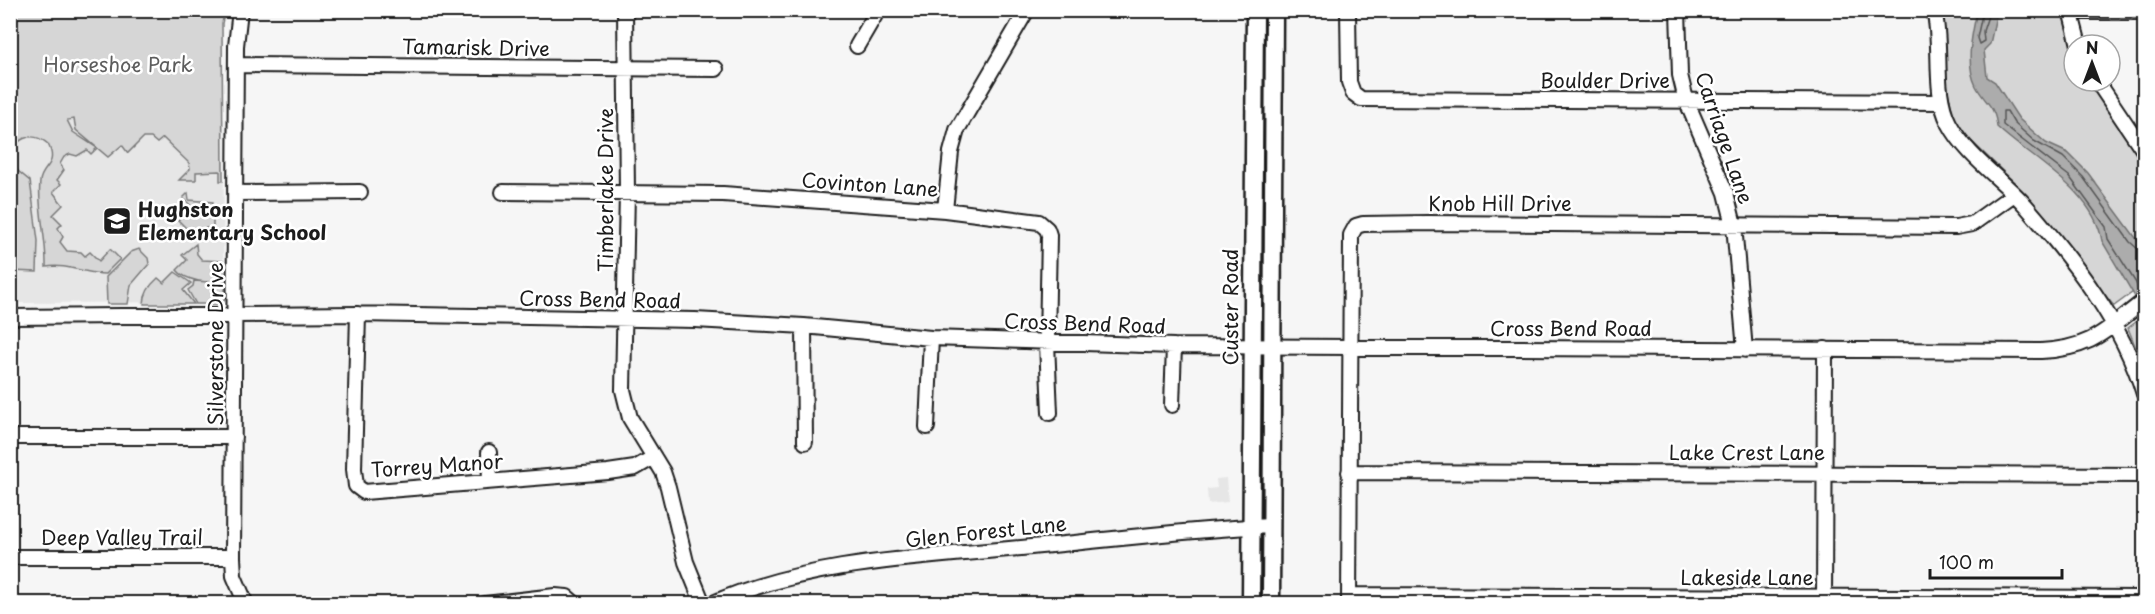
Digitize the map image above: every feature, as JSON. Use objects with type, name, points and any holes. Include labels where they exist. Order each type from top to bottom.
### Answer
[{"type":"main road","name":"Custer Road","points":[[1251,603],[1255,10]]},
{"type":"main road","name":"Custer Road","points":[[1271,603],[1274,10]]},
{"type":"street","name":"Silverstone Drive","points":[[240,10],[236,65],[233,557],[234,576],[246,603]]},
{"type":"street","name":"Timberlake Drive","points":[[625,10],[627,192],[623,390],[626,406],[668,487],[686,562],[703,603]]},
{"type":"street","points":[[857,46],[878,10]]},
{"type":"street","points":[[945,210],[951,152],[957,130],[1027,10]]},
{"type":"street","name":"Boulder Drive","points":[[1348,10],[1349,82],[1353,93],[1361,99],[1942,102]]},
{"type":"street","name":"Carriage Lane","points":[[1678,10],[1680,75],[1686,100],[1725,194],[1734,225],[1745,350]]},
{"type":"street","points":[[1934,10],[1939,41],[1942,102],[1948,121],[1967,149],[2014,194],[2089,286],[2116,324],[2135,365],[2145,394]]},
{"type":"street","points":[[2076,33],[2071,11],[2145,12]]},
{"type":"street","name":"Tamarisk Drive","points":[[236,65],[716,69]]},
{"type":"street","points":[[2105,93],[2144,150]]},
{"type":"street","points":[[236,193],[360,192]]},
{"type":"street","name":"Covinton Lane","points":[[503,192],[723,194],[945,210],[1039,222],[1047,229],[1049,246],[1047,343],[1050,413]]},
{"type":"street","name":"Knob Hill Drive","points":[[1349,599],[1351,235],[1356,226],[1363,224],[1956,227],[1972,224],[2014,194]]},
{"type":"street","name":"Cross Bend Road","points":[[10,317],[236,317],[358,314],[695,321],[804,327],[931,338],[1174,346],[2064,350],[2082,346],[2116,324],[2145,301]]},
{"type":"street","name":"Torrey Manor","points":[[358,314],[354,469],[356,486],[364,492],[608,472],[635,468],[654,457]]},
{"type":"street","points":[[804,327],[805,442]]},
{"type":"street","points":[[927,427],[931,338]]},
{"type":"street","points":[[1172,405],[1174,346]]},
{"type":"street","points":[[1824,600],[1825,349]]},
{"type":"street","points":[[10,437],[234,437]]},
{"type":"street","points":[[489,452],[490,482]]},
{"type":"street","name":"Lake Crest Lane","points":[[1349,472],[2145,475]]},
{"type":"street","name":"Glen Forest Lane","points":[[711,603],[762,584],[826,570],[934,556],[1271,526]]},
{"type":"street","name":"Deep Valley Trail","points":[[10,557],[233,557]]},
{"type":"street","points":[[485,603],[555,596],[567,597],[575,603]]},
{"type":"street","name":"Lakeside Lane","points":[[1349,599],[2145,598]]},
{"type":"shaded area","name":"Hughston Elementary School","points":[[224,119],[223,302],[11,303],[10,120]]},
{"type":"shaded area","points":[[1226,478],[1228,502],[1208,504],[1207,489],[1217,488],[1216,479]]},
{"type":"green space","name":"Horseshoe Park","points":[[11,10],[225,11],[222,23],[223,181],[220,181],[220,171],[196,172],[196,180],[179,180],[190,169],[189,163],[163,138],[157,143],[151,138],[143,138],[128,153],[122,145],[108,157],[76,130],[74,119],[67,120],[73,132],[97,148],[91,154],[87,150],[77,156],[70,154],[64,157],[60,164],[64,170],[57,180],[61,184],[53,192],[63,205],[53,215],[62,224],[58,228],[63,237],[60,242],[67,251],[81,252],[85,256],[90,252],[99,261],[110,249],[120,259],[105,274],[61,266],[46,267],[39,192],[41,177],[52,157],[48,144],[30,137],[24,138],[15,146],[12,160],[18,171],[30,181],[38,241],[37,272],[11,271]]},
{"type":"green space","points":[[1941,11],[2062,11],[2068,33],[2062,33],[2062,93],[2097,93],[2121,124],[2144,167],[2144,284],[2114,306],[2014,182],[1964,134],[1953,114],[1948,92]]},
{"type":"green space","points":[[188,193],[189,200],[213,202],[213,227],[189,231],[178,220],[191,206],[183,198]]},
{"type":"green space","points":[[196,244],[197,254],[202,260],[223,261],[224,282],[192,279],[177,270],[187,260],[182,255]]},
{"type":"green space","points":[[139,249],[148,258],[149,264],[131,285],[128,304],[107,304],[106,277],[131,252]]},
{"type":"green space","points":[[175,272],[191,283],[183,290],[194,304],[144,304],[150,286],[158,278],[164,283]]},
{"type":"green space","points":[[194,281],[225,283],[225,299],[221,304],[196,304],[188,290],[193,286]]},
{"type":"green space","points":[[2144,316],[2144,368],[2128,328]]},
{"type":"water","points":[[1977,11],[1997,11],[1990,44],[1984,50],[1987,77],[1995,82],[2019,119],[2046,143],[2068,153],[2088,173],[2144,249],[2144,312],[2102,241],[2097,223],[2087,206],[2059,177],[1997,127],[1994,114],[1976,86],[1971,68],[1970,48]]},
{"type":"place","name":"Hughston Elementary School","points":[[117,221]]}]
